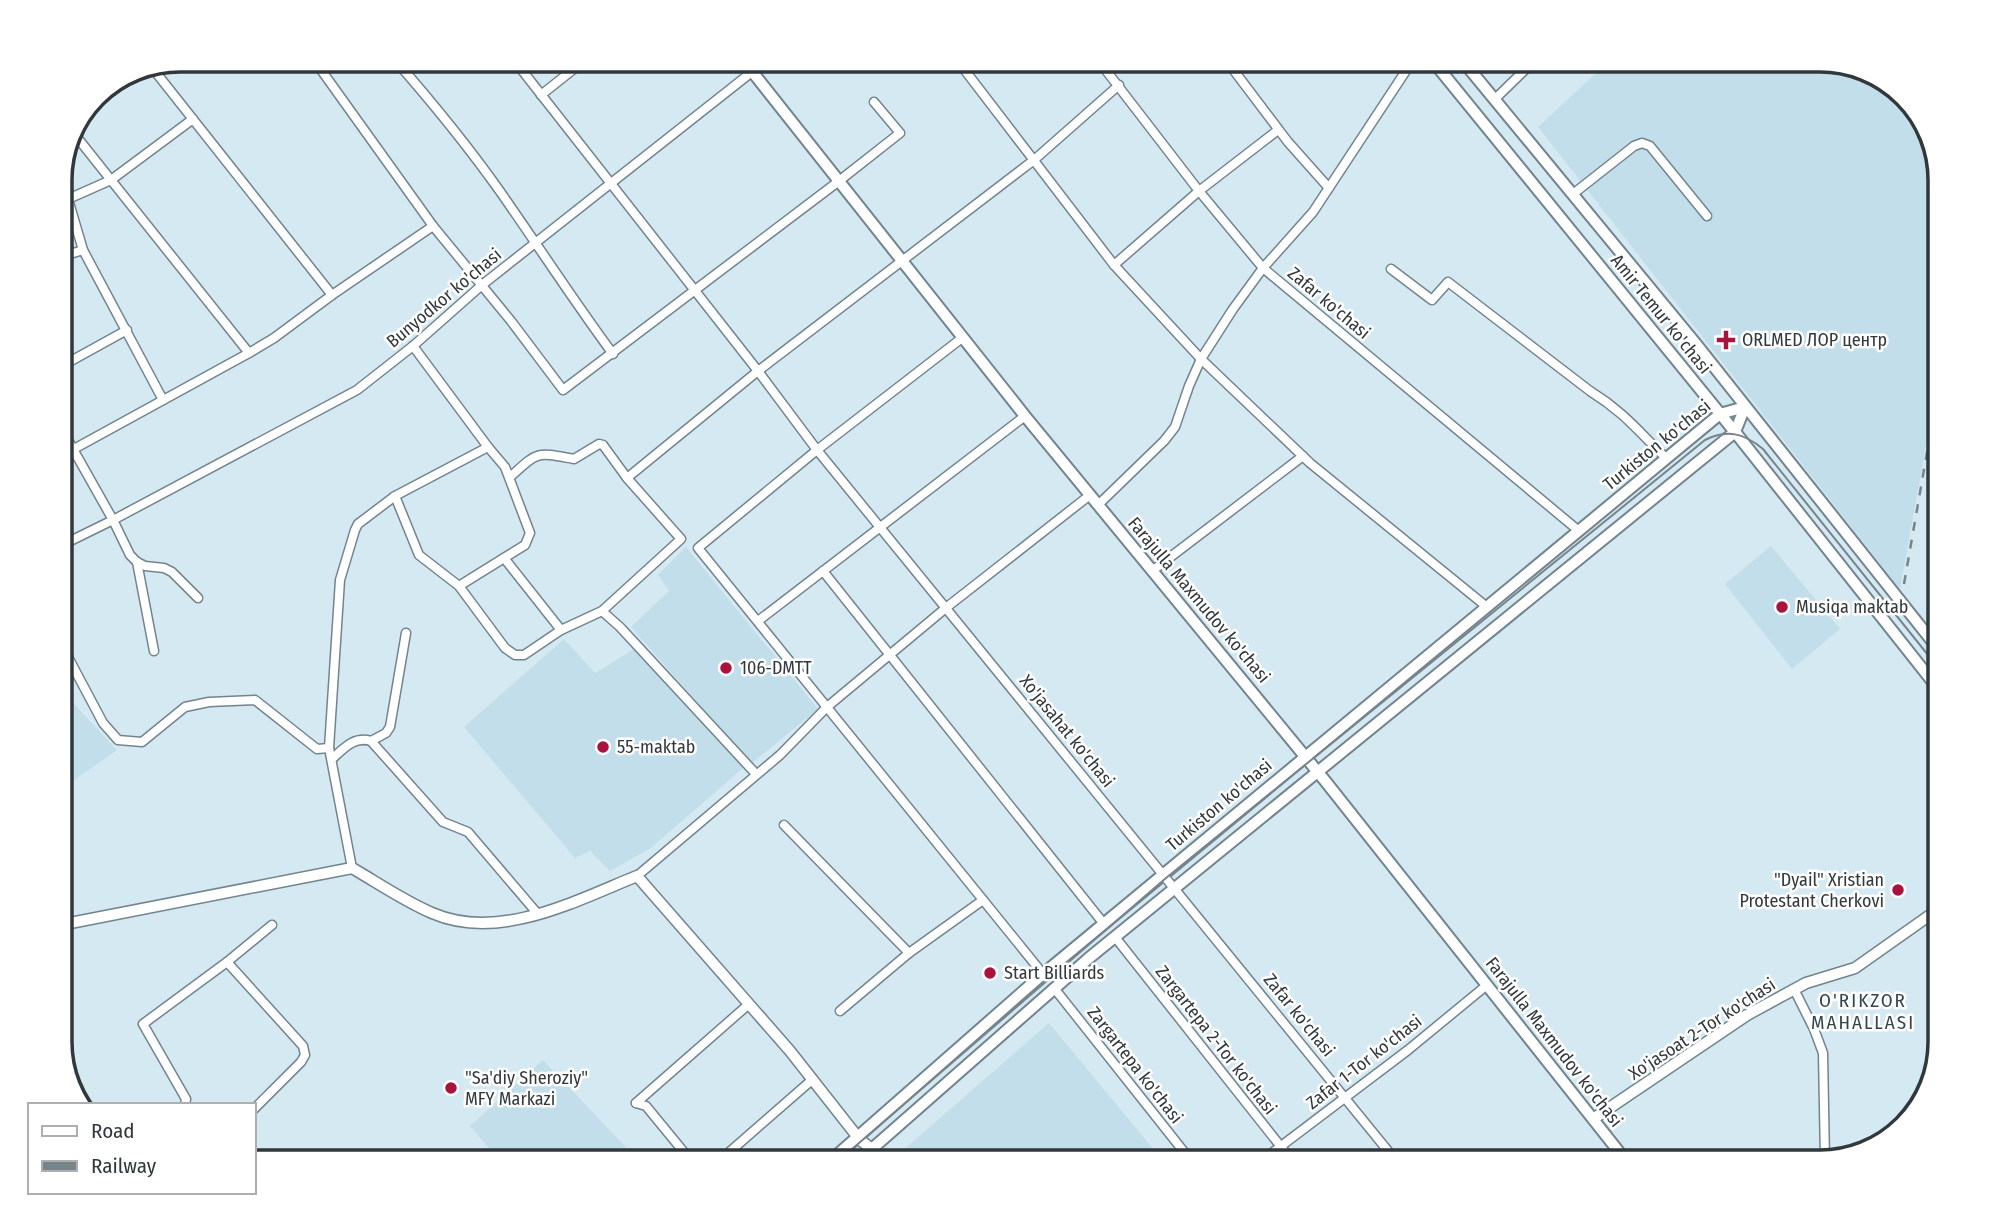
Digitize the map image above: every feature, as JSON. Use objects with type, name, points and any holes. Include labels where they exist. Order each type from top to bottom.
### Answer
[{"type":"main road","name":"Farajulla Maxmudov ko'chasi","points":[[753,72],[962,338],[1319,773],[1616,1150]]},
{"type":"main road","name":"Amir Temur ko'chasi","points":[[1442,72],[1735,432],[1928,676]]},
{"type":"main road","name":"Amir Temur ko'chasi","points":[[1472,72],[1928,636]]},
{"type":"main road","name":"Turkiston ko'chasi","points":[[843,1150],[1042,974],[1666,458],[1720,414],[1745,407]]},
{"type":"main road","name":"Turkiston ko'chasi","points":[[872,1149],[1115,937],[1735,432],[1745,407]]},
{"type":"street","points":[[323,72],[433,226],[563,390],[695,292],[900,133],[874,102]]},
{"type":"street","points":[[406,72],[473,156],[613,354]]},
{"type":"street","name":"Xo'jasahat ko'chasi","points":[[523,72],[817,450],[1174,889]]},
{"type":"street","points":[[541,95],[570,72]]},
{"type":"street","name":"Bunyodkor ko'chasi","points":[[72,540],[357,390],[413,346],[482,285],[753,72]]},
{"type":"street","points":[[966,72],[1114,265],[1201,359],[1303,456],[1487,607]]},
{"type":"street","name":"Zafar ko'chasi","points":[[1108,72],[1199,191],[1263,268],[1579,531]]},
{"type":"street","points":[[1235,72],[1278,130],[1329,188]]},
{"type":"street","points":[[1098,505],[1175,427],[1201,359],[1233,309],[1263,268],[1313,212],[1405,72]]},
{"type":"street","points":[[1495,99],[1523,72]]},
{"type":"street","points":[[158,75],[332,295]]},
{"type":"street","points":[[627,478],[758,371],[1034,160],[1119,85]]},
{"type":"street","points":[[72,197],[111,180],[193,118]]},
{"type":"street","points":[[1114,265],[1199,191],[1278,130]]},
{"type":"street","points":[[80,141],[249,353]]},
{"type":"street","points":[[1573,194],[1634,146],[1642,143],[1650,146],[1707,216]]},
{"type":"street","points":[[72,221],[83,250],[163,400]]},
{"type":"street","points":[[198,598],[172,572],[137,562],[130,555],[72,450],[274,338],[433,226]]},
{"type":"street","points":[[72,253],[83,250]]},
{"type":"street","points":[[1391,270],[1432,300],[1448,282],[1590,391],[1611,404],[1666,458]]},
{"type":"street","points":[[72,360],[127,330]]},
{"type":"street","points":[[962,338],[817,450],[698,548],[1042,974]]},
{"type":"street","points":[[413,346],[505,467],[530,533],[525,545],[459,586]]},
{"type":"street","points":[[758,621],[1025,416]]},
{"type":"street","points":[[395,496],[419,555],[459,586],[505,648],[515,655],[524,655],[561,630],[602,611],[681,539],[627,478],[603,445],[598,443],[574,458],[542,453],[533,457],[510,477]]},
{"type":"street","points":[[352,868],[329,748],[340,580],[358,524],[395,496],[488,447]]},
{"type":"street","points":[[1152,571],[1303,456]]},
{"type":"street","points":[[72,923],[352,868],[432,913],[456,921],[479,924],[504,922],[557,908],[638,876],[780,755],[827,707],[947,607],[1090,495]]},
{"type":"street","points":[[504,558],[561,630]]},
{"type":"street","points":[[137,562],[154,650]]},
{"type":"street","points":[[823,571],[1104,924]]},
{"type":"street","points":[[602,611],[756,774]]},
{"type":"street","points":[[371,741],[386,733],[390,727],[406,633]]},
{"type":"street","points":[[72,665],[103,723],[118,740],[142,742],[185,707],[209,702],[255,700],[317,749],[329,748]]},
{"type":"street","points":[[332,758],[355,741],[362,738],[371,741],[443,822],[468,832],[537,913]]},
{"type":"street","points":[[784,825],[909,953]]},
{"type":"street","points":[[638,876],[813,1079],[858,1136],[872,1149]]},
{"type":"street","name":"Zafar ko'chasi","points":[[1174,889],[1387,1150]]},
{"type":"street","points":[[840,1011],[909,953],[982,900]]},
{"type":"street","name":"Xo'jasoat 2-Tor ko'chasi","points":[[1594,1119],[1747,1015],[1822,976],[1855,968],[1928,916]]},
{"type":"street","points":[[185,1103],[186,1099],[143,1024],[272,925]]},
{"type":"street","name":"Zargartepa 2-Tor ko'chasi","points":[[1115,937],[1282,1150]]},
{"type":"street","points":[[227,962],[303,1046],[305,1055],[256,1107]]},
{"type":"street","name":"Zafar 1-Tor ko'chasi","points":[[1275,1150],[1408,1050],[1487,985]]},
{"type":"street","name":"Zargartepa ko'chasi","points":[[1054,988],[1182,1150]]},
{"type":"street","points":[[1794,989],[1821,1044],[1825,1150]]},
{"type":"street","points":[[682,1150],[646,1106],[636,1102],[749,1004]]},
{"type":"street","points":[[733,1150],[813,1079]]},
{"type":"shaded area","points":[[1597,72],[1834,73],[1848,75],[1874,86],[1897,103],[1906,114],[1920,138],[1928,173],[1928,435],[1900,589],[1538,127]]},
{"type":"shaded area","name":"Musiqa maktab","points":[[1771,546],[1840,629],[1792,669],[1725,584]]},
{"type":"shaded area","name":"106-DMTT","points":[[686,547],[818,709],[751,764],[631,627],[669,591],[658,575]]},
{"type":"shaded area","name":"55-maktab","points":[[564,639],[595,673],[636,648],[743,768],[651,848],[610,871],[590,851],[575,858],[464,727]]},
{"type":"shaded area","points":[[72,702],[117,750],[72,782]]},
{"type":"shaded area","points":[[1049,1023],[1154,1150],[903,1150]]},
{"type":"shaded area","points":[[543,1060],[629,1150],[491,1150],[470,1126]]},
{"type":"tram line","points":[[851,1150],[1166,878],[1705,440],[1735,434],[1749,439],[1763,449],[1928,655]]},
{"type":"railway","points":[[1904,584],[1928,447]]},
{"type":"place","name":"ORLMED ЛОР центр","points":[[1726,340]]},
{"type":"place","name":"Musiqa maktab","points":[[1782,607]]},
{"type":"place","name":"106-DMTT","points":[[726,668]]},
{"type":"place","name":"55-maktab","points":[[603,747]]},
{"type":"place","name":"\"Dyail\" Xristian Protestant Cherkovi","points":[[1898,890]]},
{"type":"place","name":"Start Billiards","points":[[990,973]]},
{"type":"place","name":"\"Sa'diy Sheroziy\" MFY Markazi","points":[[451,1088]]},
{"type":"district","name":"O'RIKZOR MAHALLASI","points":[[1863,1011]]}]
